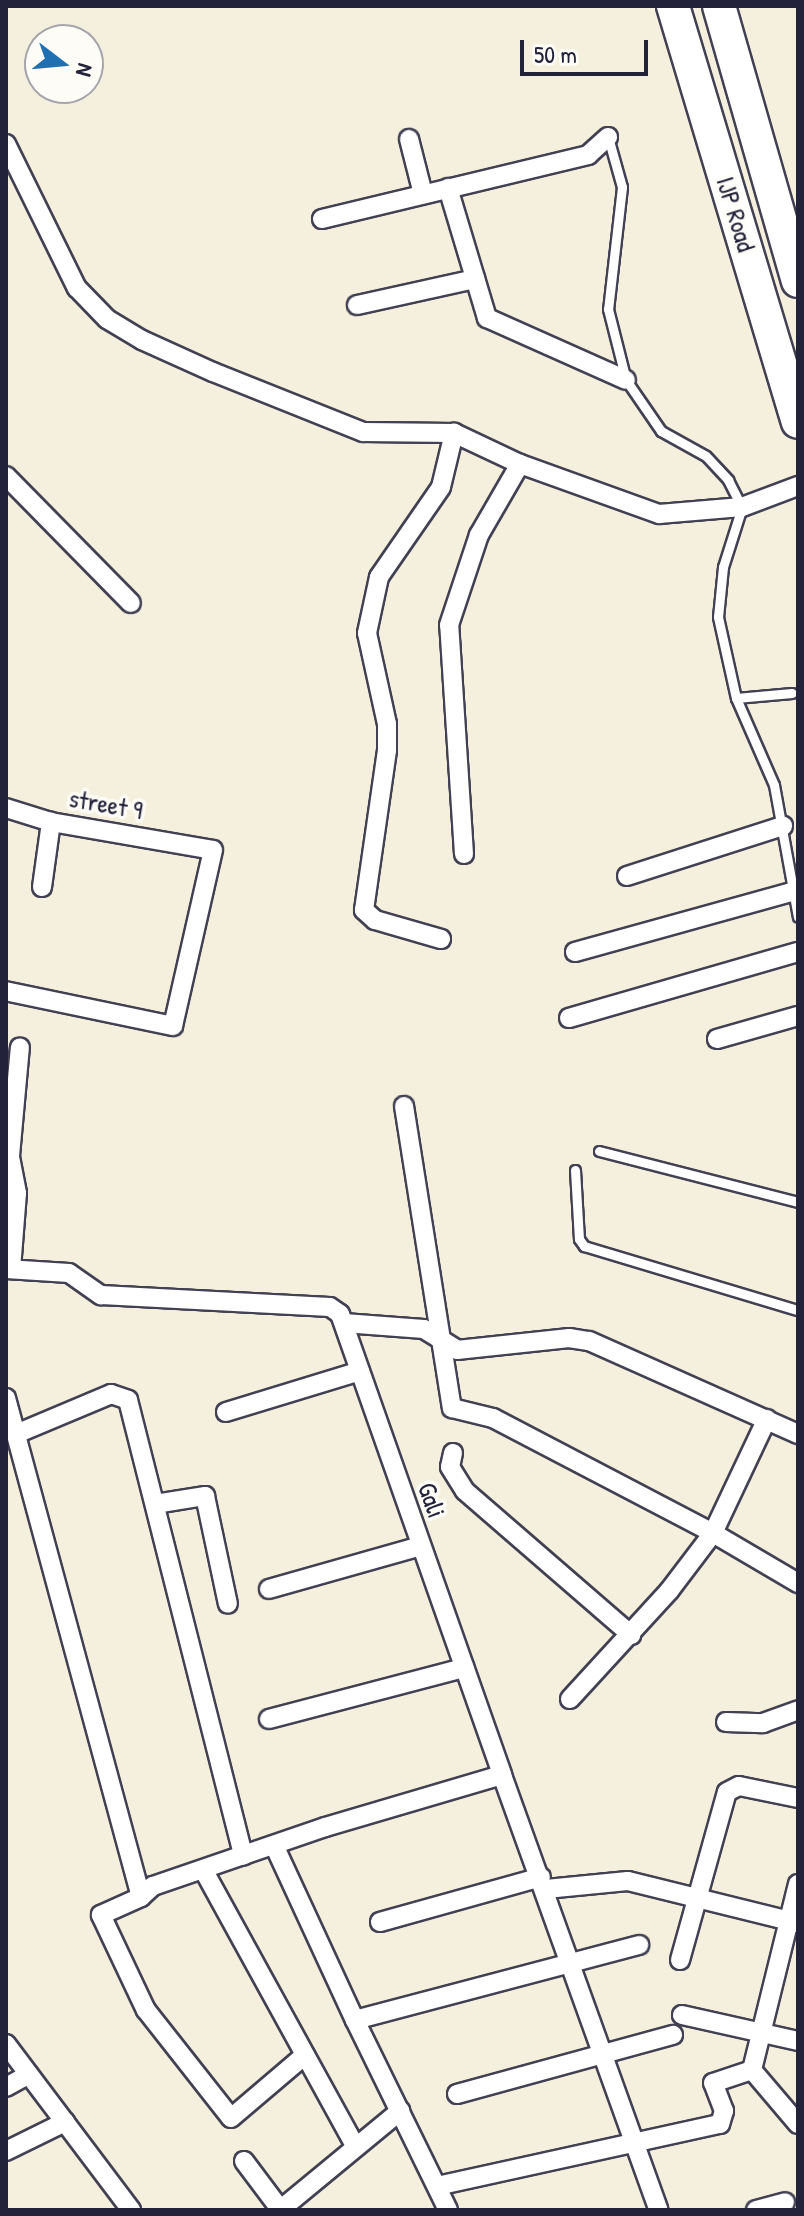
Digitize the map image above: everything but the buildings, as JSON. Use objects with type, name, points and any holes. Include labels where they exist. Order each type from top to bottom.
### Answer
[{"type":"highway","name":"IJP Road","points":[[673,6],[798,422]]},
{"type":"highway","name":"IJP Road","points":[[719,6],[798,281]]},
{"type":"highway","points":[[699,94],[741,84]]},
{"type":"street","points":[[322,219],[588,155],[608,137]]},
{"type":"street","points":[[409,139],[423,194]]},
{"type":"street","points":[[6,144],[77,288],[107,319],[213,372],[363,432],[454,433],[520,464],[659,514],[742,507],[798,486]]},
{"type":"street","points":[[448,188],[487,318],[494,324],[626,380]]},
{"type":"street","points":[[357,305],[475,279]]},
{"type":"street","points":[[441,939],[375,920],[364,910],[387,750],[387,724],[367,633],[379,577],[441,487],[454,433]]},
{"type":"street","points":[[464,854],[449,625],[479,535],[520,464]]},
{"type":"street","points":[[6,476],[131,603]]},
{"type":"street","name":"street 9","points":[[6,808],[51,822],[213,850],[173,1026],[6,991]]},
{"type":"street","points":[[42,887],[51,822]]},
{"type":"street","points":[[627,876],[783,826]]},
{"type":"street","points":[[575,952],[791,892]]},
{"type":"street","points":[[569,1018],[798,952]]},
{"type":"street","points":[[717,1039],[798,1016]]},
{"type":"street","points":[[20,1047],[10,1156],[17,1193],[8,1269],[59,1272],[80,1277],[101,1295],[330,1307],[344,1323],[440,1335],[457,1350],[569,1338],[589,1341],[798,1434]]},
{"type":"street","points":[[404,1106],[452,1408],[493,1418],[713,1533],[798,1583]]},
{"type":"street","name":"Gali","points":[[344,1323],[659,2210]]},
{"type":"street","points":[[226,1412],[360,1371]]},
{"type":"street","points":[[16,1434],[111,1394],[122,1395],[128,1400],[243,1856]]},
{"type":"street","points":[[6,1398],[141,1897]]},
{"type":"street","points":[[570,1699],[631,1635],[713,1533],[767,1419]]},
{"type":"street","points":[[453,1453],[450,1467],[465,1491],[631,1635]]},
{"type":"street","points":[[155,1504],[205,1496],[228,1604]]},
{"type":"street","points":[[269,1589],[421,1546]]},
{"type":"street","points":[[269,1719],[464,1668]]},
{"type":"street","points":[[726,1722],[763,1723],[798,1710]]},
{"type":"street","points":[[305,2055],[231,2118],[146,2010],[101,1915],[141,1897],[153,1886],[502,1775]]},
{"type":"street","points":[[680,1960],[727,1792],[739,1786],[798,1798]]},
{"type":"street","points":[[274,1845],[448,2210]]},
{"type":"street","points":[[204,1871],[354,2144]]},
{"type":"street","points":[[380,1922],[543,1883],[628,1881],[794,1922]]},
{"type":"street","points":[[752,2070],[760,2033],[794,1922],[798,1884]]},
{"type":"street","points":[[355,2020],[639,1945]]},
{"type":"street","points":[[682,2015],[798,2041]]},
{"type":"street","points":[[457,2094],[673,2035]]},
{"type":"street","points":[[6,2044],[131,2210]]},
{"type":"street","points":[[752,2070],[798,2124]]},
{"type":"street","points":[[437,2186],[720,2124],[724,2111],[713,2083],[752,2070]]},
{"type":"street","points":[[6,2087],[29,2074]]},
{"type":"street","points":[[244,2161],[280,2210],[354,2144],[400,2111]]},
{"type":"street","points":[[6,2151],[65,2122]]},
{"type":"street","points":[[756,2210],[785,2202]]},
{"type":"lane","points":[[608,137],[622,187],[608,309],[626,380],[661,431],[706,456],[728,480],[742,507],[723,567],[718,617],[736,698],[774,785],[783,826],[791,892],[798,917]]},
{"type":"lane","points":[[736,698],[792,693]]},
{"type":"lane","points":[[599,1151],[798,1202]]},
{"type":"lane","points":[[575,1170],[579,1239],[584,1246],[798,1310]]}]
